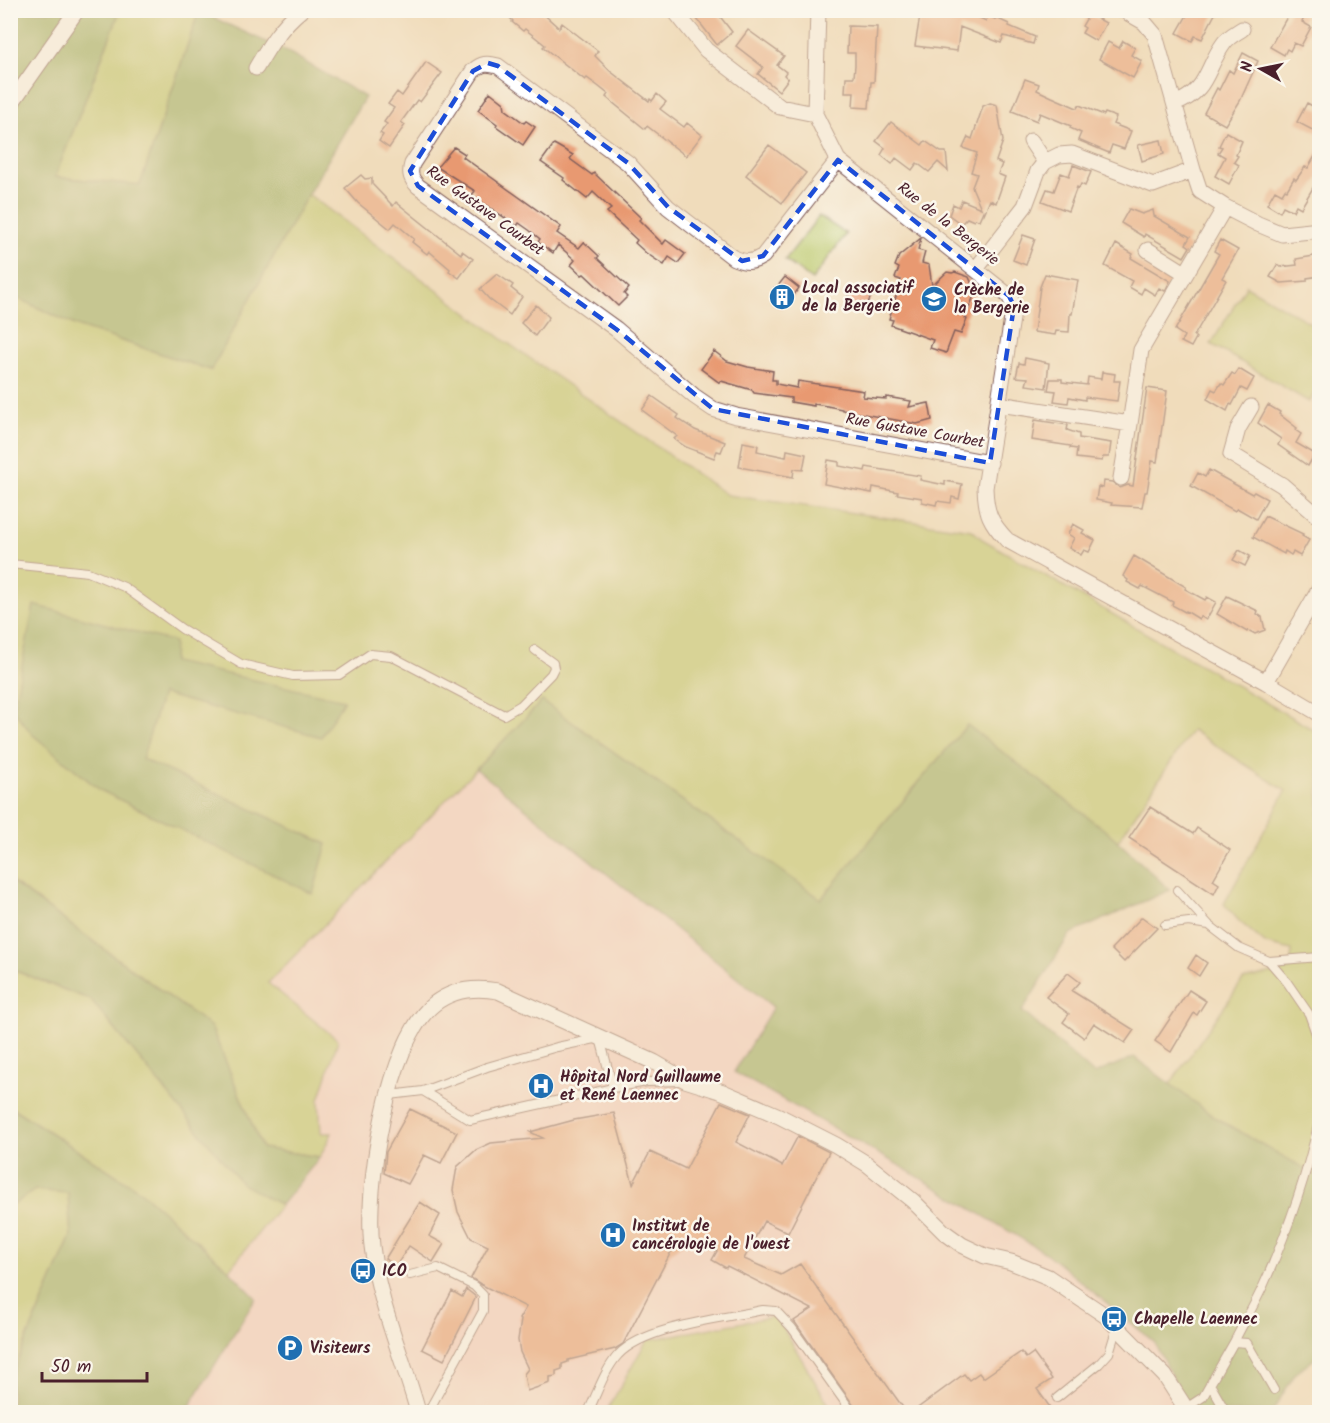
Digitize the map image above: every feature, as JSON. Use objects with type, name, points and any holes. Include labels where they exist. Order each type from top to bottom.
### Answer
[{"type":"street","points":[[10,105],[77,10]]},
{"type":"street","points":[[256,68],[288,20],[301,10]]},
{"type":"street","name":"Rue de la Bergerie","points":[[818,10],[815,114],[838,160],[1010,296],[1014,306],[986,488],[986,510],[993,526],[1007,540],[1320,714]]},
{"type":"street","points":[[1123,10],[1144,22],[1155,35],[1200,191],[1225,207],[1282,234],[1320,230]]},
{"type":"street","points":[[677,11],[706,50],[780,107],[815,114]]},
{"type":"street","points":[[1175,104],[1190,98],[1206,78],[1224,42],[1242,29]]},
{"type":"street","name":"Rue Gustave Courbet","points":[[838,160],[763,256],[752,262],[742,261],[734,258],[668,207],[628,163],[498,66],[488,63],[473,70],[412,164],[410,171],[412,179],[418,186],[616,329],[694,396],[714,410],[990,463]]},
{"type":"street","points":[[1031,141],[1045,162]]},
{"type":"street","points":[[976,269],[1025,206],[1038,171],[1045,162],[1059,155],[1072,154],[1153,185],[1193,170]]},
{"type":"street","points":[[1121,478],[1141,350],[1225,207]]},
{"type":"street","points":[[1148,250],[1185,273]]},
{"type":"street","points":[[999,404],[1130,424]]},
{"type":"street","points":[[1251,407],[1238,429],[1232,454],[1282,485],[1320,518]]},
{"type":"street","points":[[1266,682],[1320,588]]},
{"type":"street","points":[[418,1413],[382,1296],[372,1244],[371,1202],[374,1166],[380,1127],[412,1032],[433,1004],[457,992],[472,988],[498,991],[654,1062],[685,1080],[723,1092],[779,1116],[836,1145],[874,1170],[962,1245],[985,1256],[1011,1262],[1048,1277],[1106,1316],[1165,1376],[1187,1410]]},
{"type":"lane","points":[[10,564],[88,572],[124,586],[182,629],[241,664],[293,676],[339,675],[370,654],[391,656],[504,715],[521,705],[554,668],[553,663],[535,650]]},
{"type":"lane","points":[[1178,890],[1209,925],[1239,948],[1269,961],[1309,1014],[1320,1045]]},
{"type":"lane","points":[[1165,925],[1189,922],[1209,925]]},
{"type":"lane","points":[[1269,961],[1320,957]]},
{"type":"lane","points":[[390,1095],[423,1091],[487,1067],[557,1047],[600,1038],[613,1088]]},
{"type":"lane","points":[[423,1091],[470,1120],[613,1088],[647,1082],[685,1080]]},
{"type":"lane","points":[[1187,1410],[1203,1397],[1264,1285],[1288,1224],[1320,1117]]},
{"type":"lane","points":[[410,1275],[438,1268],[474,1286],[483,1295],[483,1311],[428,1413]]},
{"type":"lane","points":[[588,1413],[610,1366],[619,1354],[634,1344],[658,1332],[762,1310],[776,1311],[792,1328],[852,1413]]},
{"type":"lane","points":[[1057,1398],[1109,1353],[1118,1327]]},
{"type":"lane","points":[[1234,1342],[1247,1343],[1274,1390]]},
{"type":"lane","points":[[1210,1384],[1226,1413]]},
{"type":"highlighted area","points":[[488,63],[498,66],[628,163],[668,207],[742,261],[763,256],[838,160],[1009,296],[1014,306],[990,463],[713,409],[616,329],[418,186],[410,171],[473,71]]},
{"type":"shaded area","name":"Hôpital Nord Guillaume et René Laennec","points":[[476,769],[773,1008],[734,1073],[902,1167],[1047,1254],[1154,1342],[1190,1412],[186,1412],[256,1298],[229,1270],[319,1157],[332,1134],[321,1133],[319,1100],[338,1040],[268,983]]},
{"type":"green space","points":[[15,11],[120,11],[55,177],[140,185],[199,11],[288,52],[365,97],[308,194],[211,370],[79,327],[11,295],[10,25]]},
{"type":"green space","points":[[120,11],[199,11],[140,185],[55,177]]},
{"type":"green space","points":[[308,194],[505,341],[727,495],[972,530],[982,539],[1319,733],[1319,1177],[1214,1117],[1170,1084],[1243,980],[1290,969],[1292,950],[1266,944],[1239,921],[1224,904],[1286,791],[1192,730],[1118,841],[967,725],[821,899],[542,701],[268,983],[338,1040],[319,1100],[321,1133],[332,1133],[320,1157],[262,1148],[211,1027],[11,881],[11,295],[80,327],[211,370]]},
{"type":"green space","points":[[819,216],[846,234],[812,280],[785,260]]},
{"type":"green space","points":[[1246,286],[1319,328],[1319,386],[1309,402],[1211,344]]},
{"type":"green space","points":[[34,605],[174,642],[173,662],[344,700],[321,737],[162,694],[142,759],[327,844],[313,894],[100,790],[33,735],[13,710]]},
{"type":"green space","points":[[542,701],[821,899],[967,725],[1110,834],[1170,890],[1070,934],[1022,1011],[1094,1074],[1134,1057],[1214,1117],[1319,1177],[1319,1363],[1317,1357],[1295,1374],[1272,1412],[1190,1412],[1154,1342],[1047,1254],[902,1167],[734,1072],[773,1007],[476,769]]},
{"type":"green space","points":[[10,881],[211,1027],[262,1148],[320,1157],[281,1205],[242,1184],[91,1000],[11,969]]},
{"type":"green space","points":[[10,969],[91,1000],[242,1183],[281,1205],[229,1270],[139,1190],[11,1107]]},
{"type":"green space","points":[[11,1107],[139,1190],[229,1270],[256,1298],[186,1412],[11,1412],[11,1376],[71,1236],[68,1193],[35,1190],[11,1206]]},
{"type":"green space","points":[[35,1190],[68,1193],[71,1236],[11,1376],[11,1206]]},
{"type":"green space","points":[[776,1316],[833,1412],[606,1412],[647,1340]]},
{"type":"building","points":[[516,10],[539,10],[559,28],[562,23],[598,51],[595,56],[610,71],[649,101],[650,99],[652,101],[657,94],[666,102],[660,109],[684,127],[687,123],[702,135],[686,156],[647,126],[645,129],[606,97],[608,94],[587,78],[585,80],[543,47],[545,45],[525,29],[523,31],[512,22],[510,18]]},
{"type":"building","points":[[690,10],[715,10],[732,32],[717,45]]},
{"type":"building","points":[[921,10],[963,10],[986,21],[988,16],[996,18],[1035,37],[1033,44],[1004,36],[1001,43],[960,27],[957,51],[915,46]]},
{"type":"building","points":[[1190,10],[1217,10],[1202,39],[1195,36],[1192,41],[1177,33]]},
{"type":"building","points":[[1291,10],[1305,16],[1302,22],[1311,27],[1301,46],[1294,43],[1290,51],[1287,49],[1284,55],[1270,47]]},
{"type":"building","points":[[1089,14],[1106,23],[1096,41],[1082,33],[1085,28],[1082,26]]},
{"type":"building","points":[[848,26],[877,27],[874,82],[871,82],[869,108],[853,107],[854,92],[845,92],[846,77],[854,77],[855,65],[855,53],[847,53]]},
{"type":"building","points":[[748,30],[784,56],[777,65],[786,72],[784,75],[788,79],[779,91],[758,74],[763,67],[736,46]]},
{"type":"building","points":[[1123,41],[1135,48],[1131,55],[1142,61],[1133,78],[1099,59],[1108,42],[1119,48]]},
{"type":"building","points":[[1243,53],[1258,61],[1240,101],[1225,125],[1204,113],[1217,88],[1219,90],[1229,70],[1233,73]]},
{"type":"building","points":[[426,62],[442,73],[420,102],[417,100],[401,122],[405,125],[389,148],[379,141],[383,135],[380,133],[387,124],[384,122],[394,108],[388,104],[397,92],[402,96]]},
{"type":"building","points":[[1025,79],[1039,84],[1037,90],[1077,108],[1079,105],[1116,117],[1113,124],[1131,131],[1124,149],[1112,145],[1109,153],[1078,140],[1081,133],[1070,128],[1071,126],[1040,113],[1037,121],[1012,111]]},
{"type":"building","points":[[490,92],[504,103],[505,109],[524,123],[526,121],[535,127],[523,145],[478,110]]},
{"type":"building","points":[[990,103],[997,105],[1003,141],[996,161],[1002,164],[998,174],[1005,177],[996,203],[990,200],[979,220],[974,221],[967,218],[961,224],[949,215],[953,204],[959,207],[962,200],[981,208],[972,187],[977,174],[971,172],[977,153],[963,148],[968,137],[972,139],[983,106]]},
{"type":"building","points":[[1307,103],[1320,110],[1320,134],[1297,122]]},
{"type":"building","points":[[891,122],[922,145],[925,141],[941,152],[946,152],[948,171],[938,162],[929,172],[917,163],[912,170],[896,158],[892,164],[881,155],[885,148],[876,141]]},
{"type":"building","points":[[1226,132],[1242,141],[1234,162],[1239,165],[1229,184],[1215,176],[1225,157],[1218,153]]},
{"type":"building","points":[[1161,140],[1164,154],[1142,161],[1138,145]]},
{"type":"building","points":[[554,144],[573,155],[570,159],[592,175],[594,173],[641,218],[639,220],[663,244],[666,240],[685,254],[678,263],[669,257],[664,265],[646,253],[635,243],[637,240],[607,212],[611,209],[593,192],[587,199],[563,180],[564,178],[541,162]]},
{"type":"building","points":[[769,145],[806,173],[782,203],[746,175]]},
{"type":"building","points":[[454,147],[465,154],[463,157],[561,227],[557,233],[579,248],[584,242],[599,256],[597,258],[629,288],[624,294],[627,297],[618,306],[571,265],[575,260],[558,245],[553,253],[538,242],[540,239],[529,230],[519,223],[517,226],[486,205],[472,195],[475,191],[437,167]]},
{"type":"building","points":[[1320,148],[1320,176],[1301,208],[1296,205],[1293,211],[1283,206],[1280,212],[1267,204],[1275,190],[1282,194],[1305,167],[1308,168]]},
{"type":"building","points":[[1073,165],[1091,172],[1085,186],[1081,184],[1079,188],[1077,187],[1068,211],[1042,201],[1047,189],[1054,191],[1061,173],[1069,176]]},
{"type":"building","points":[[361,175],[365,179],[372,178],[372,184],[393,206],[396,202],[461,254],[462,251],[473,259],[459,278],[429,251],[427,254],[412,242],[414,239],[395,223],[390,229],[358,203],[345,188]]},
{"type":"building","points":[[1129,209],[1142,214],[1153,210],[1154,216],[1190,237],[1186,244],[1190,247],[1184,257],[1121,223]]},
{"type":"building","points":[[1023,235],[1035,239],[1026,265],[1013,260]]},
{"type":"building","name":"Crèche de la Bergerie","points":[[921,238],[918,250],[925,252],[922,263],[929,265],[932,286],[947,272],[955,272],[969,277],[972,284],[978,286],[961,334],[954,332],[946,353],[930,348],[933,340],[891,325],[893,320],[889,319],[901,280],[895,278],[899,268],[895,266],[899,256]]},
{"type":"building","points":[[1220,240],[1238,250],[1222,278],[1226,280],[1194,336],[1196,338],[1191,347],[1181,342],[1184,336],[1175,330],[1219,254],[1214,251]]},
{"type":"building","points":[[1116,244],[1133,254],[1131,258],[1170,281],[1165,291],[1159,288],[1155,295],[1144,288],[1141,294],[1129,287],[1132,281],[1105,266]]},
{"type":"building","points":[[1320,255],[1320,276],[1307,278],[1307,281],[1281,283],[1270,277],[1277,265],[1280,267],[1297,265],[1296,259]]},
{"type":"building","points":[[497,274],[513,285],[511,288],[522,297],[510,315],[480,289]]},
{"type":"building","points":[[1045,274],[1078,280],[1072,314],[1070,314],[1069,332],[1056,331],[1055,335],[1034,332],[1040,287]]},
{"type":"building","name":"Local associatif de la Bergerie","points":[[785,277],[799,288],[788,303],[780,308],[771,301],[773,292]]},
{"type":"building","points":[[857,288],[872,293],[866,309],[858,306],[843,310],[849,293],[855,292]]},
{"type":"building","points":[[536,305],[549,317],[535,336],[521,323]]},
{"type":"building","points":[[714,351],[727,361],[773,371],[772,380],[776,380],[776,384],[797,388],[798,381],[864,391],[863,397],[886,399],[886,397],[911,401],[909,407],[929,403],[932,420],[917,424],[827,406],[791,402],[791,398],[754,393],[752,390],[721,381],[720,383],[701,369]]},
{"type":"building","points":[[1025,358],[1049,363],[1046,388],[1026,385],[1028,378],[1016,377],[1019,363],[1024,364]]},
{"type":"building","points":[[1239,369],[1254,378],[1247,391],[1241,388],[1227,411],[1207,399],[1212,389],[1216,391],[1221,383],[1224,385],[1232,373],[1235,375]]},
{"type":"building","points":[[1102,372],[1115,374],[1114,381],[1120,381],[1117,401],[1069,397],[1068,403],[1054,401],[1056,391],[1048,390],[1050,379],[1062,379],[1062,382],[1087,385],[1088,377],[1101,379]]},
{"type":"building","points":[[1147,388],[1167,391],[1157,462],[1152,461],[1142,507],[1111,505],[1112,503],[1096,500],[1098,487],[1103,488],[1104,481],[1112,482],[1120,488],[1133,486]]},
{"type":"building","points":[[652,396],[679,415],[677,418],[695,430],[725,442],[721,452],[717,451],[714,458],[686,447],[674,439],[677,436],[642,410]]},
{"type":"building","points":[[1268,405],[1280,412],[1279,414],[1297,428],[1295,430],[1301,434],[1296,443],[1315,454],[1308,466],[1278,445],[1281,439],[1258,423]]},
{"type":"building","points":[[1035,420],[1068,425],[1067,430],[1079,434],[1079,438],[1111,443],[1109,457],[1103,457],[1102,461],[1076,458],[1077,449],[1070,448],[1071,446],[1032,440]]},
{"type":"building","points":[[743,442],[758,445],[757,451],[786,457],[787,450],[806,454],[803,470],[794,469],[793,477],[739,467]]},
{"type":"building","points":[[828,460],[839,462],[839,466],[865,471],[866,467],[921,476],[920,480],[945,485],[945,481],[962,484],[959,499],[952,497],[951,503],[937,501],[936,505],[922,502],[922,498],[873,487],[872,493],[824,484]]},
{"type":"building","points":[[1209,470],[1252,494],[1254,492],[1267,499],[1256,519],[1237,508],[1235,511],[1191,486],[1198,473],[1205,477]]},
{"type":"building","points":[[1265,516],[1303,534],[1302,536],[1309,540],[1300,556],[1293,552],[1291,555],[1285,551],[1284,554],[1253,537]]},
{"type":"building","points":[[1073,524],[1084,530],[1082,533],[1095,540],[1089,552],[1084,550],[1081,555],[1069,548],[1074,538],[1068,534]]},
{"type":"building","points":[[1239,550],[1250,556],[1245,566],[1233,560]]},
{"type":"building","points":[[1134,556],[1186,587],[1185,589],[1205,600],[1207,597],[1216,602],[1206,620],[1185,612],[1172,605],[1173,602],[1142,586],[1140,589],[1127,582],[1128,580],[1123,576]]},
{"type":"building","points":[[1227,596],[1258,611],[1257,614],[1262,617],[1265,630],[1255,634],[1248,630],[1247,632],[1217,614]]},
{"type":"building","points":[[1150,807],[1193,834],[1197,828],[1230,850],[1213,880],[1219,884],[1214,894],[1129,838]]},
{"type":"building","points":[[1142,917],[1157,928],[1124,962],[1111,949]]},
{"type":"building","points":[[1196,955],[1207,963],[1199,976],[1188,968]]},
{"type":"building","points":[[1068,973],[1080,982],[1072,991],[1134,1030],[1125,1043],[1094,1023],[1084,1038],[1063,1022],[1069,1014],[1046,997]]},
{"type":"building","points":[[1189,990],[1206,1001],[1197,1015],[1194,1013],[1171,1052],[1155,1041]]},
{"type":"building","name":"Institut de cancérologie de l'ouest","points":[[721,1102],[750,1114],[736,1142],[782,1166],[798,1136],[829,1152],[788,1233],[764,1221],[744,1259],[781,1275],[800,1264],[907,1413],[859,1413],[794,1321],[812,1309],[712,1260],[717,1251],[695,1241],[685,1242],[671,1252],[623,1344],[615,1349],[568,1360],[562,1364],[562,1369],[556,1371],[556,1376],[550,1377],[550,1383],[527,1391],[524,1374],[528,1369],[520,1352],[518,1340],[521,1320],[519,1319],[526,1307],[471,1278],[488,1246],[471,1238],[458,1212],[453,1190],[457,1167],[476,1150],[491,1143],[543,1138],[530,1132],[574,1120],[614,1113],[633,1184],[650,1152],[686,1169]]},
{"type":"building","points":[[410,1109],[457,1132],[441,1163],[424,1155],[408,1184],[384,1173],[386,1152]]},
{"type":"building","points":[[420,1202],[440,1215],[429,1236],[444,1244],[433,1262],[409,1246],[396,1266],[385,1259]]},
{"type":"building","points":[[466,1289],[476,1297],[444,1360],[422,1349],[452,1291],[462,1297]]},
{"type":"building","points":[[1021,1352],[1026,1358],[1033,1353],[1052,1379],[1037,1389],[1054,1413],[911,1413],[964,1374],[969,1380],[979,1373],[983,1378]]},
{"type":"place","name":"Local associatif de la Bergerie","points":[[782,297]]},
{"type":"place","name":"Crèche de la Bergerie","points":[[934,299]]},
{"type":"place","name":"Hôpital Nord Guillaume et René Laennec","points":[[541,1086]]},
{"type":"place","name":"Institut de cancérologie de l'ouest","points":[[613,1235]]},
{"type":"place","name":"ICO","points":[[363,1271]]},
{"type":"place","name":"Chapelle Laennec","points":[[1114,1319]]},
{"type":"place","name":"Visiteurs","points":[[290,1348]]}]
